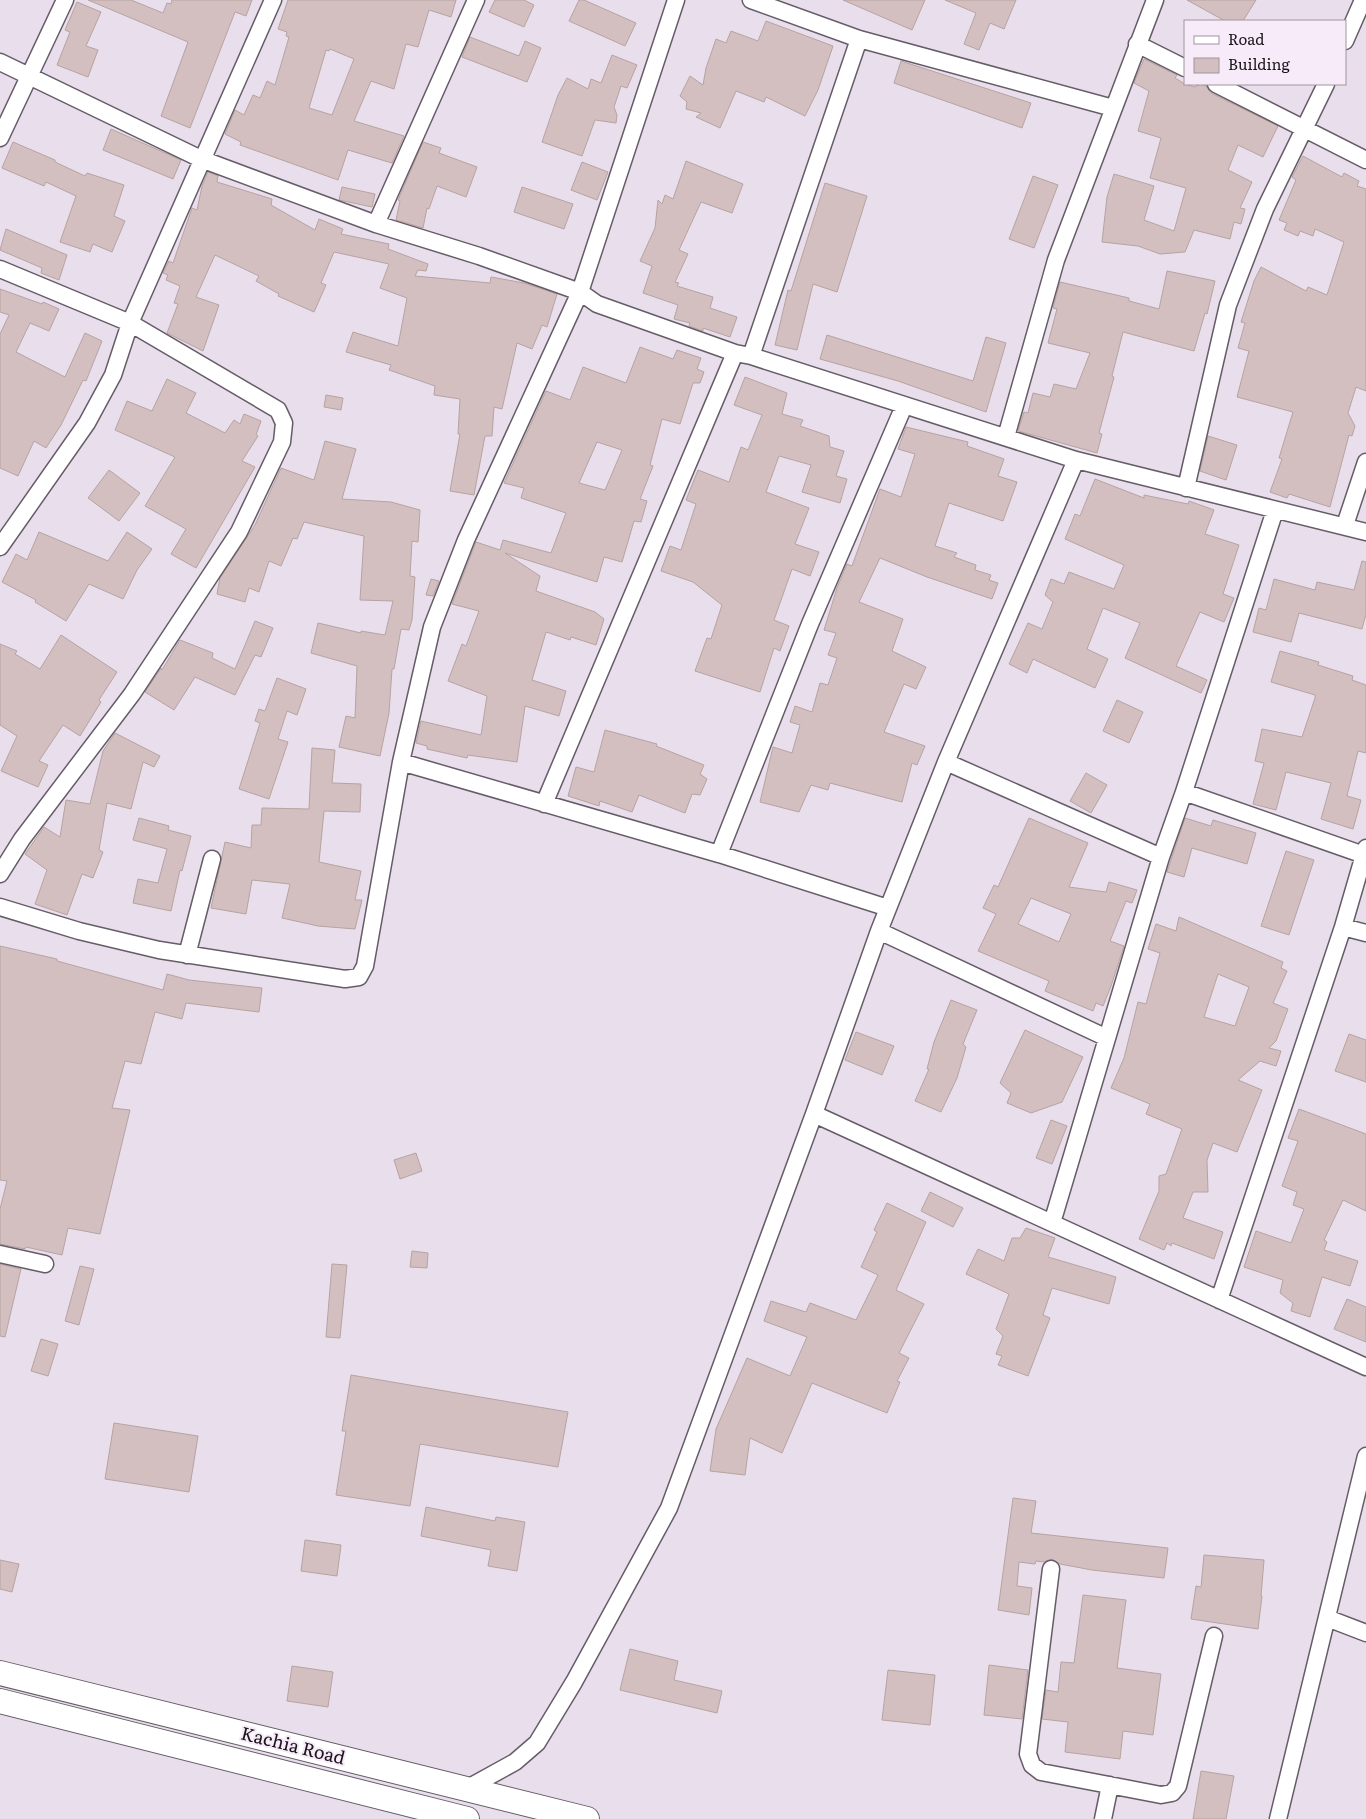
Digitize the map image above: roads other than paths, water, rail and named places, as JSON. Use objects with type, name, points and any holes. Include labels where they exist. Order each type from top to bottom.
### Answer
[{"type":"highway","name":"Kachia Road","points":[[0,1673],[587,1819]]},
{"type":"highway","name":"Kachia Road","points":[[0,1701],[467,1819]]},
{"type":"street","points":[[0,138],[65,0]]},
{"type":"street","points":[[0,547],[87,423],[112,375],[130,323],[273,0]]},
{"type":"street","points":[[376,224],[476,0]]},
{"type":"street","points":[[0,907],[78,932],[187,955],[345,979],[359,977],[365,966],[401,762],[432,627],[466,540],[580,292],[676,0]]},
{"type":"street","points":[[752,0],[860,39],[1113,108]]},
{"type":"street","points":[[1006,437],[1056,260],[1155,0]]},
{"type":"street","points":[[1346,39],[1363,0]]},
{"type":"street","points":[[544,804],[743,354],[860,39]]},
{"type":"street","points":[[1137,44],[1184,68]]},
{"type":"street","points":[[0,62],[29,74],[201,159],[376,224],[478,256],[580,292],[597,304],[743,354],[1076,460],[1275,510],[1345,525],[1366,532]]},
{"type":"street","points":[[1218,85],[1366,160]]},
{"type":"street","points":[[1186,488],[1228,305],[1265,209],[1326,85]]},
{"type":"street","points":[[0,269],[130,323],[278,410],[284,423],[282,442],[239,532],[132,694],[22,839],[0,874]]},
{"type":"street","points":[[719,854],[810,624],[904,406]]},
{"type":"street","points":[[466,1789],[515,1762],[537,1743],[574,1682],[669,1508],[814,1114],[879,931],[946,762],[1076,460]]},
{"type":"street","points":[[1345,525],[1366,462]]},
{"type":"street","points":[[1052,1223],[1161,857],[1184,792],[1275,510]]},
{"type":"street","points":[[401,762],[719,854],[888,908]]},
{"type":"street","points":[[946,762],[1161,857]]},
{"type":"street","points":[[1184,792],[1365,852],[1219,1300]]},
{"type":"street","points":[[187,955],[212,859]]},
{"type":"street","points":[[1342,927],[1366,933]]},
{"type":"street","points":[[879,931],[1107,1038]]},
{"type":"street","points":[[814,1114],[1366,1367]]},
{"type":"street","points":[[0,1254],[45,1264]]},
{"type":"street","points":[[1278,1819],[1366,1456]]},
{"type":"street","points":[[1051,1569],[1028,1754],[1032,1765],[1042,1772],[1161,1795],[1172,1794],[1178,1786],[1214,1636]]},
{"type":"street","points":[[1327,1618],[1366,1633]]},
{"type":"street","points":[[1104,1819],[1110,1785]]}]
